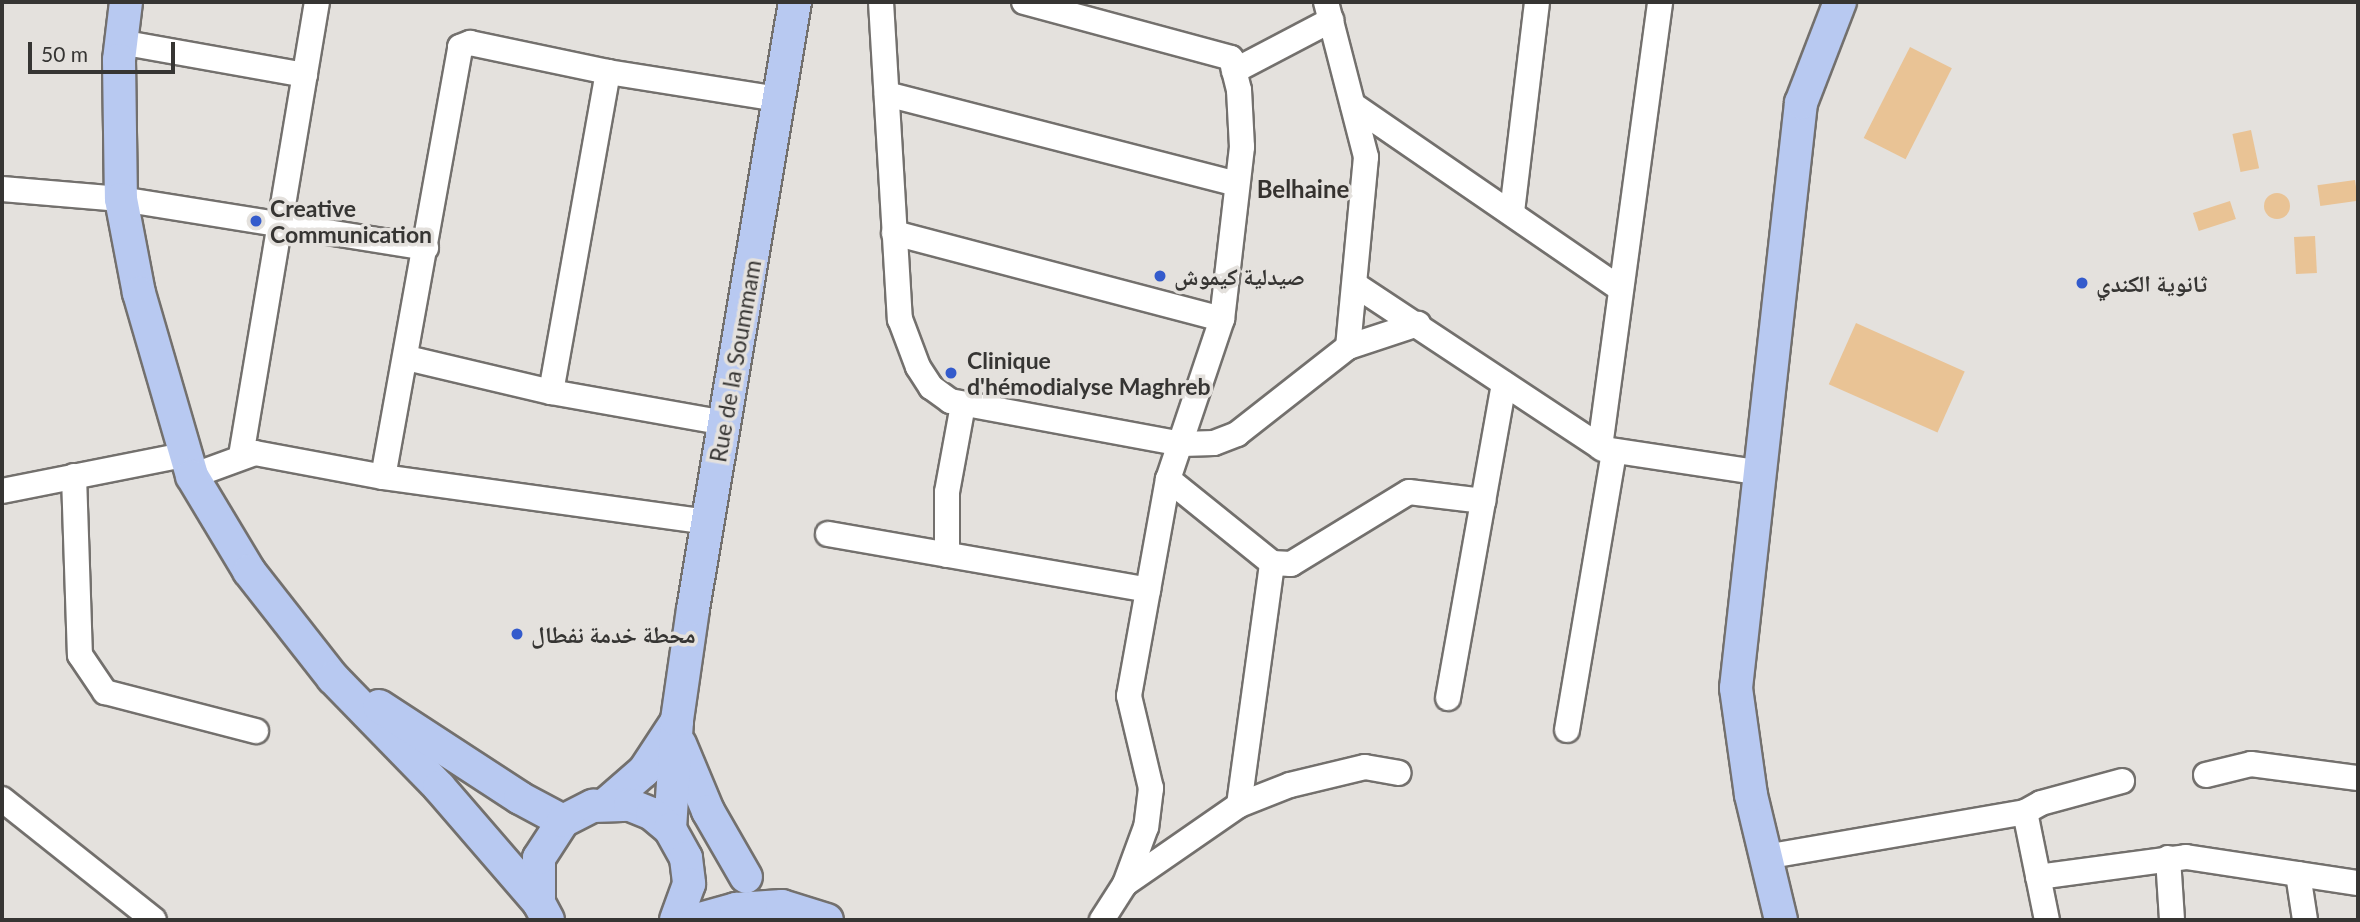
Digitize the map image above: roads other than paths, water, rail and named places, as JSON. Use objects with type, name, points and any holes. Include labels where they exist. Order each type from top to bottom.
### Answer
[{"type":"main road","points":[[126,2],[120,42],[121,199],[139,293],[188,465],[249,570],[333,678],[439,788],[544,912]]},
{"type":"main road","name":"Rue de la Soummam","points":[[672,832],[678,730],[708,522],[795,2]]},
{"type":"main road","points":[[1781,920],[1765,857],[1736,707],[1801,103],[1840,2]]},
{"type":"main road","points":[[333,678],[520,799],[563,821]]},
{"type":"main road","points":[[544,912],[539,858],[563,821],[579,811],[607,803],[645,771],[678,730]]},
{"type":"main road","points":[[678,730],[708,811],[746,877]]},
{"type":"main road","points":[[607,803],[641,809],[672,832],[746,877],[782,906]]},
{"type":"main road","points":[[672,832],[686,858],[689,884],[676,920]]},
{"type":"main road","points":[[698,920],[736,909],[782,906],[827,920]]},
{"type":"street","points":[[241,456],[317,2]]},
{"type":"street","points":[[881,2],[894,233],[906,339],[931,387],[963,405],[1182,444],[1214,443],[1237,434],[1348,347],[1418,324]]},
{"type":"street","points":[[1024,2],[1231,58],[1242,147],[1222,319],[1168,479],[1129,696],[1151,788],[1146,827],[1125,884],[1102,920]]},
{"type":"street","points":[[1512,212],[1537,2]]},
{"type":"street","points":[[1567,730],[1607,449],[1621,289],[1660,2]]},
{"type":"street","points":[[1234,71],[1329,11],[1366,157],[1357,286],[1348,347]]},
{"type":"street","points":[[120,42],[305,75]]},
{"type":"street","points":[[383,477],[407,358],[460,47],[470,43],[608,72],[779,99]]},
{"type":"street","points":[[551,392],[608,72]]},
{"type":"street","points":[[887,94],[1237,184]]},
{"type":"street","points":[[1353,105],[1621,289]]},
{"type":"street","points":[[2,189],[121,199],[426,248]]},
{"type":"street","points":[[894,233],[1222,319]]},
{"type":"street","points":[[1357,286],[1607,449],[1761,474]]},
{"type":"street","points":[[407,358],[551,392],[725,423]]},
{"type":"street","points":[[1448,698],[1504,384]]},
{"type":"street","points":[[947,555],[947,492],[963,405]]},
{"type":"street","points":[[2,491],[74,476],[188,465],[255,453],[383,477],[708,522]]},
{"type":"street","points":[[74,476],[80,655],[105,692],[256,731]]},
{"type":"street","points":[[1168,479],[1272,563],[1291,564],[1409,492],[1483,501]]},
{"type":"street","points":[[828,534],[1148,590]]},
{"type":"street","points":[[1239,805],[1272,563]]},
{"type":"street","points":[[2206,775],[2251,764],[2358,778]]},
{"type":"street","points":[[1125,884],[1239,805],[1290,785],[1365,767],[1398,773]]},
{"type":"street","points":[[1765,857],[2025,812],[2041,803],[2122,781]]},
{"type":"street","points":[[2,799],[154,920]]},
{"type":"street","points":[[2025,812],[2048,920]]},
{"type":"street","points":[[2038,877],[2168,858],[2358,883]]},
{"type":"street","points":[[2168,858],[2172,920]]},
{"type":"street","points":[[2298,874],[2305,920]]},
{"type":"place","name":"Creative Communication","points":[[256,221]]},
{"type":"place","name":"صيدلية كيموش","points":[[1160,276]]},
{"type":"place","name":"ثانوية الكندي","points":[[2082,283]]},
{"type":"place","name":"Clinique d'hémodialyse Maghreb","points":[[951,373]]},
{"type":"place","name":"محطة خدمة نفطال","points":[[517,634]]},
{"type":"district","name":"Belhaine","points":[[1303,189]]}]
